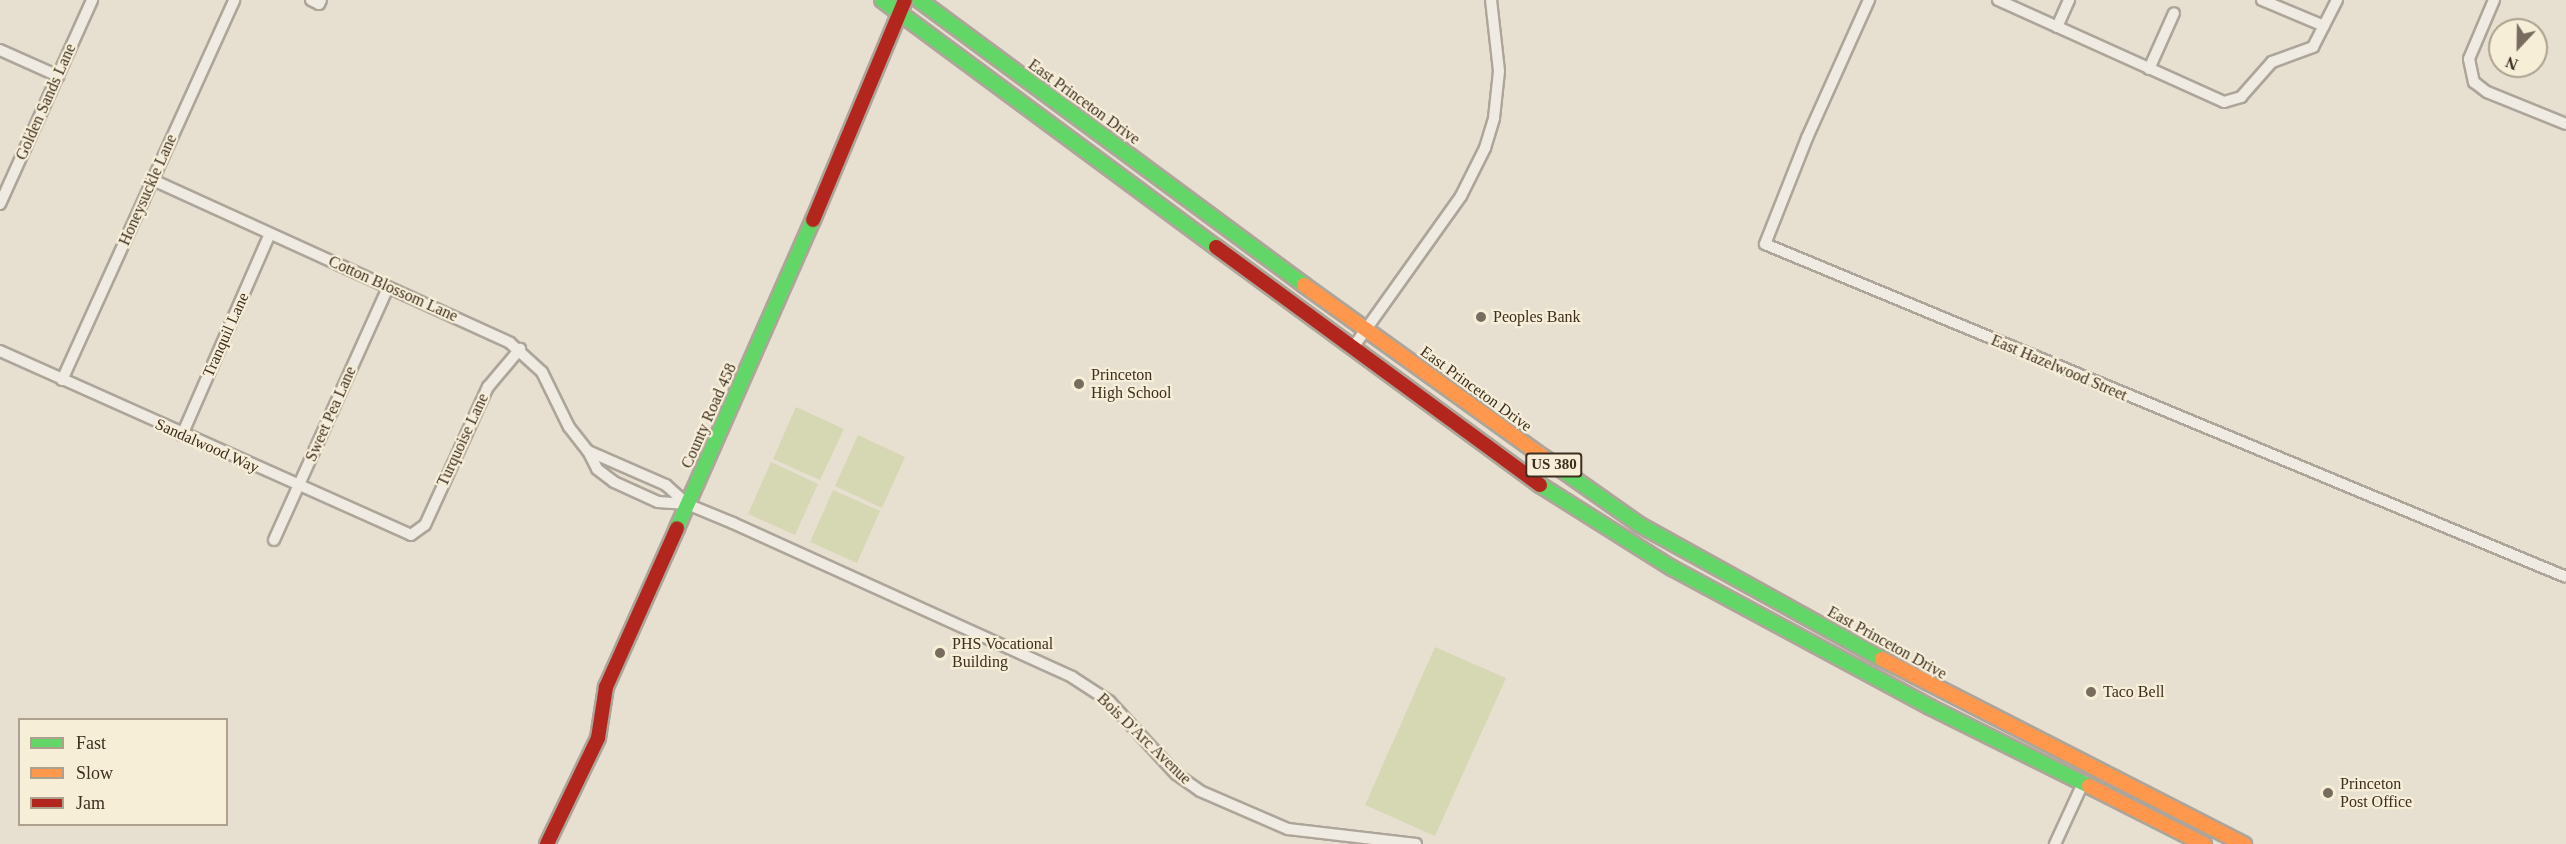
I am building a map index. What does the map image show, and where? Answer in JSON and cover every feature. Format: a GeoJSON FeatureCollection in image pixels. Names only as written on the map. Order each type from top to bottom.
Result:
{"type":"FeatureCollection","features":[{"type":"Feature","properties":{"kind":"main road","name":"US 380"},"geometry":{"type":"LineString","coordinates":[[882,0],[902,6],[1352,349],[1524,476],[1672,568],[1930,707],[2084,781],[2204,844]]}},
{"type":"Feature","properties":{"kind":"main road","name":"East Princeton Drive"},"geometry":{"type":"LineString","coordinates":[[919,0],[1365,330],[1538,454],[1674,546],[1937,690],[2244,844]]}},
{"type":"Feature","properties":{"kind":"main road","name":"County Road 458"},"geometry":{"type":"LineString","coordinates":[[547,844],[598,738],[606,687],[778,303],[902,6]]}},
{"type":"Feature","properties":{"kind":"main road"},"geometry":{"type":"LineString","coordinates":[[1524,476],[1538,454]]}},
{"type":"Feature","properties":{"kind":"main road"},"geometry":{"type":"LineString","coordinates":[[2058,769],[2066,753]]}},
{"type":"Feature","properties":{"kind":"street","name":"Golden Sands Lane"},"geometry":{"type":"LineString","coordinates":[[0,204],[92,0]]}},
{"type":"Feature","properties":{"kind":"street","name":"Honeysuckle Lane"},"geometry":{"type":"LineString","coordinates":[[62,380],[234,0]]}},
{"type":"Feature","properties":{"kind":"street"},"geometry":{"type":"LineString","coordinates":[[1352,349],[1461,196],[1485,148],[1494,118],[1498,71],[1491,0]]}},
{"type":"Feature","properties":{"kind":"street","name":"East Hazelwood Street"},"geometry":{"type":"LineString","coordinates":[[1869,0],[1807,138],[1765,244],[2566,577]]}},
{"type":"Feature","properties":{"kind":"street"},"geometry":{"type":"LineString","coordinates":[[1998,0],[2224,102],[2241,97],[2272,62],[2313,47],[2337,0]]}},
{"type":"Feature","properties":{"kind":"street"},"geometry":{"type":"LineString","coordinates":[[2057,27],[2069,0]]}},
{"type":"Feature","properties":{"kind":"street"},"geometry":{"type":"LineString","coordinates":[[2262,0],[2324,26]]}},
{"type":"Feature","properties":{"kind":"street"},"geometry":{"type":"LineString","coordinates":[[2494,0],[2469,59],[2474,82],[2487,92],[2566,124]]}},
{"type":"Feature","properties":{"kind":"street"},"geometry":{"type":"LineString","coordinates":[[2149,69],[2174,13]]}},
{"type":"Feature","properties":{"kind":"street"},"geometry":{"type":"LineString","coordinates":[[0,50],[58,76]]}},
{"type":"Feature","properties":{"kind":"street","name":"Cotton Blossom Lane"},"geometry":{"type":"LineString","coordinates":[[153,180],[520,349],[542,372],[569,427],[588,451],[597,469],[608,479],[658,502],[687,504]]}},
{"type":"Feature","properties":{"kind":"street","name":"Tranquil Lane"},"geometry":{"type":"LineString","coordinates":[[182,435],[270,234]]}},
{"type":"Feature","properties":{"kind":"street","name":"Sweet Pea Lane"},"geometry":{"type":"LineString","coordinates":[[274,540],[388,287]]}},
{"type":"Feature","properties":{"kind":"street","name":"Turquoise Lane"},"geometry":{"type":"LineString","coordinates":[[415,534],[425,525],[488,387],[520,349]]}},
{"type":"Feature","properties":{"kind":"street","name":"Sandalwood Way"},"geometry":{"type":"LineString","coordinates":[[0,351],[399,532],[415,534]]}},
{"type":"Feature","properties":{"kind":"street","name":"Cotton Blossom Lane"},"geometry":{"type":"LineString","coordinates":[[588,451],[666,484],[687,504]]}},
{"type":"Feature","properties":{"kind":"street","name":"Bois D'Arc Avenue"},"geometry":{"type":"LineString","coordinates":[[687,504],[1072,676],[1109,701],[1183,780],[1210,796],[1288,829],[1416,844]]}},
{"type":"Feature","properties":{"kind":"street"},"geometry":{"type":"LineString","coordinates":[[2055,844],[2084,781]]}},
{"type":"Feature","properties":{"kind":"green space"},"geometry":{"type":"Polygon","coordinates":[[[796,407],[844,429],[820,480],[773,459],[796,407]]]}},
{"type":"Feature","properties":{"kind":"green space"},"geometry":{"type":"Polygon","coordinates":[[[858,435],[905,457],[882,508],[835,486],[858,435]]]}},
{"type":"Feature","properties":{"kind":"green space"},"geometry":{"type":"Polygon","coordinates":[[[771,462],[818,484],[795,535],[748,514],[771,462]]]}},
{"type":"Feature","properties":{"kind":"green space"},"geometry":{"type":"Polygon","coordinates":[[[833,490],[880,511],[857,563],[810,542],[833,490]]]}},
{"type":"Feature","properties":{"kind":"green space"},"geometry":{"type":"Polygon","coordinates":[[[1435,647],[1506,678],[1435,836],[1365,805],[1435,647]]]}},
{"type":"Feature","properties":{"kind":"traffic: fast"},"geometry":{"type":"LineString","coordinates":[[882,0],[1216,247]]}},
{"type":"Feature","properties":{"kind":"traffic: fast"},"geometry":{"type":"LineString","coordinates":[[919,0],[1304,285]]}},
{"type":"Feature","properties":{"kind":"traffic: fast"},"geometry":{"type":"LineString","coordinates":[[677,528],[813,220]]}},
{"type":"Feature","properties":{"kind":"traffic: fast"},"geometry":{"type":"LineString","coordinates":[[1545,458],[1640,525],[1882,659]]}},
{"type":"Feature","properties":{"kind":"traffic: fast"},"geometry":{"type":"LineString","coordinates":[[1540,485],[1672,568],[1930,707],[2089,786]]}},
{"type":"Feature","properties":{"kind":"traffic: slow"},"geometry":{"type":"LineString","coordinates":[[1304,285],[1545,458]]}},
{"type":"Feature","properties":{"kind":"traffic: slow"},"geometry":{"type":"LineString","coordinates":[[1882,659],[2244,844]]}},
{"type":"Feature","properties":{"kind":"traffic: slow"},"geometry":{"type":"LineString","coordinates":[[2089,786],[2204,844]]}},
{"type":"Feature","properties":{"kind":"traffic: jam"},"geometry":{"type":"LineString","coordinates":[[813,220],[905,0]]}},
{"type":"Feature","properties":{"kind":"traffic: jam"},"geometry":{"type":"LineString","coordinates":[[1216,247],[1540,485]]}},
{"type":"Feature","properties":{"kind":"traffic: jam"},"geometry":{"type":"LineString","coordinates":[[547,844],[598,738],[606,687],[677,528]]}},
{"type":"Feature","properties":{"kind":"place","name":"Peoples Bank"},"geometry":{"type":"Point","coordinates":[1481,317]}},
{"type":"Feature","properties":{"kind":"place","name":"Princeton High School"},"geometry":{"type":"Point","coordinates":[1079,384]}},
{"type":"Feature","properties":{"kind":"place","name":"PHS Vocational Building"},"geometry":{"type":"Point","coordinates":[940,653]}},
{"type":"Feature","properties":{"kind":"place","name":"Taco Bell"},"geometry":{"type":"Point","coordinates":[2091,692]}},
{"type":"Feature","properties":{"kind":"place","name":"Princeton Post Office"},"geometry":{"type":"Point","coordinates":[2328,793]}}]}
